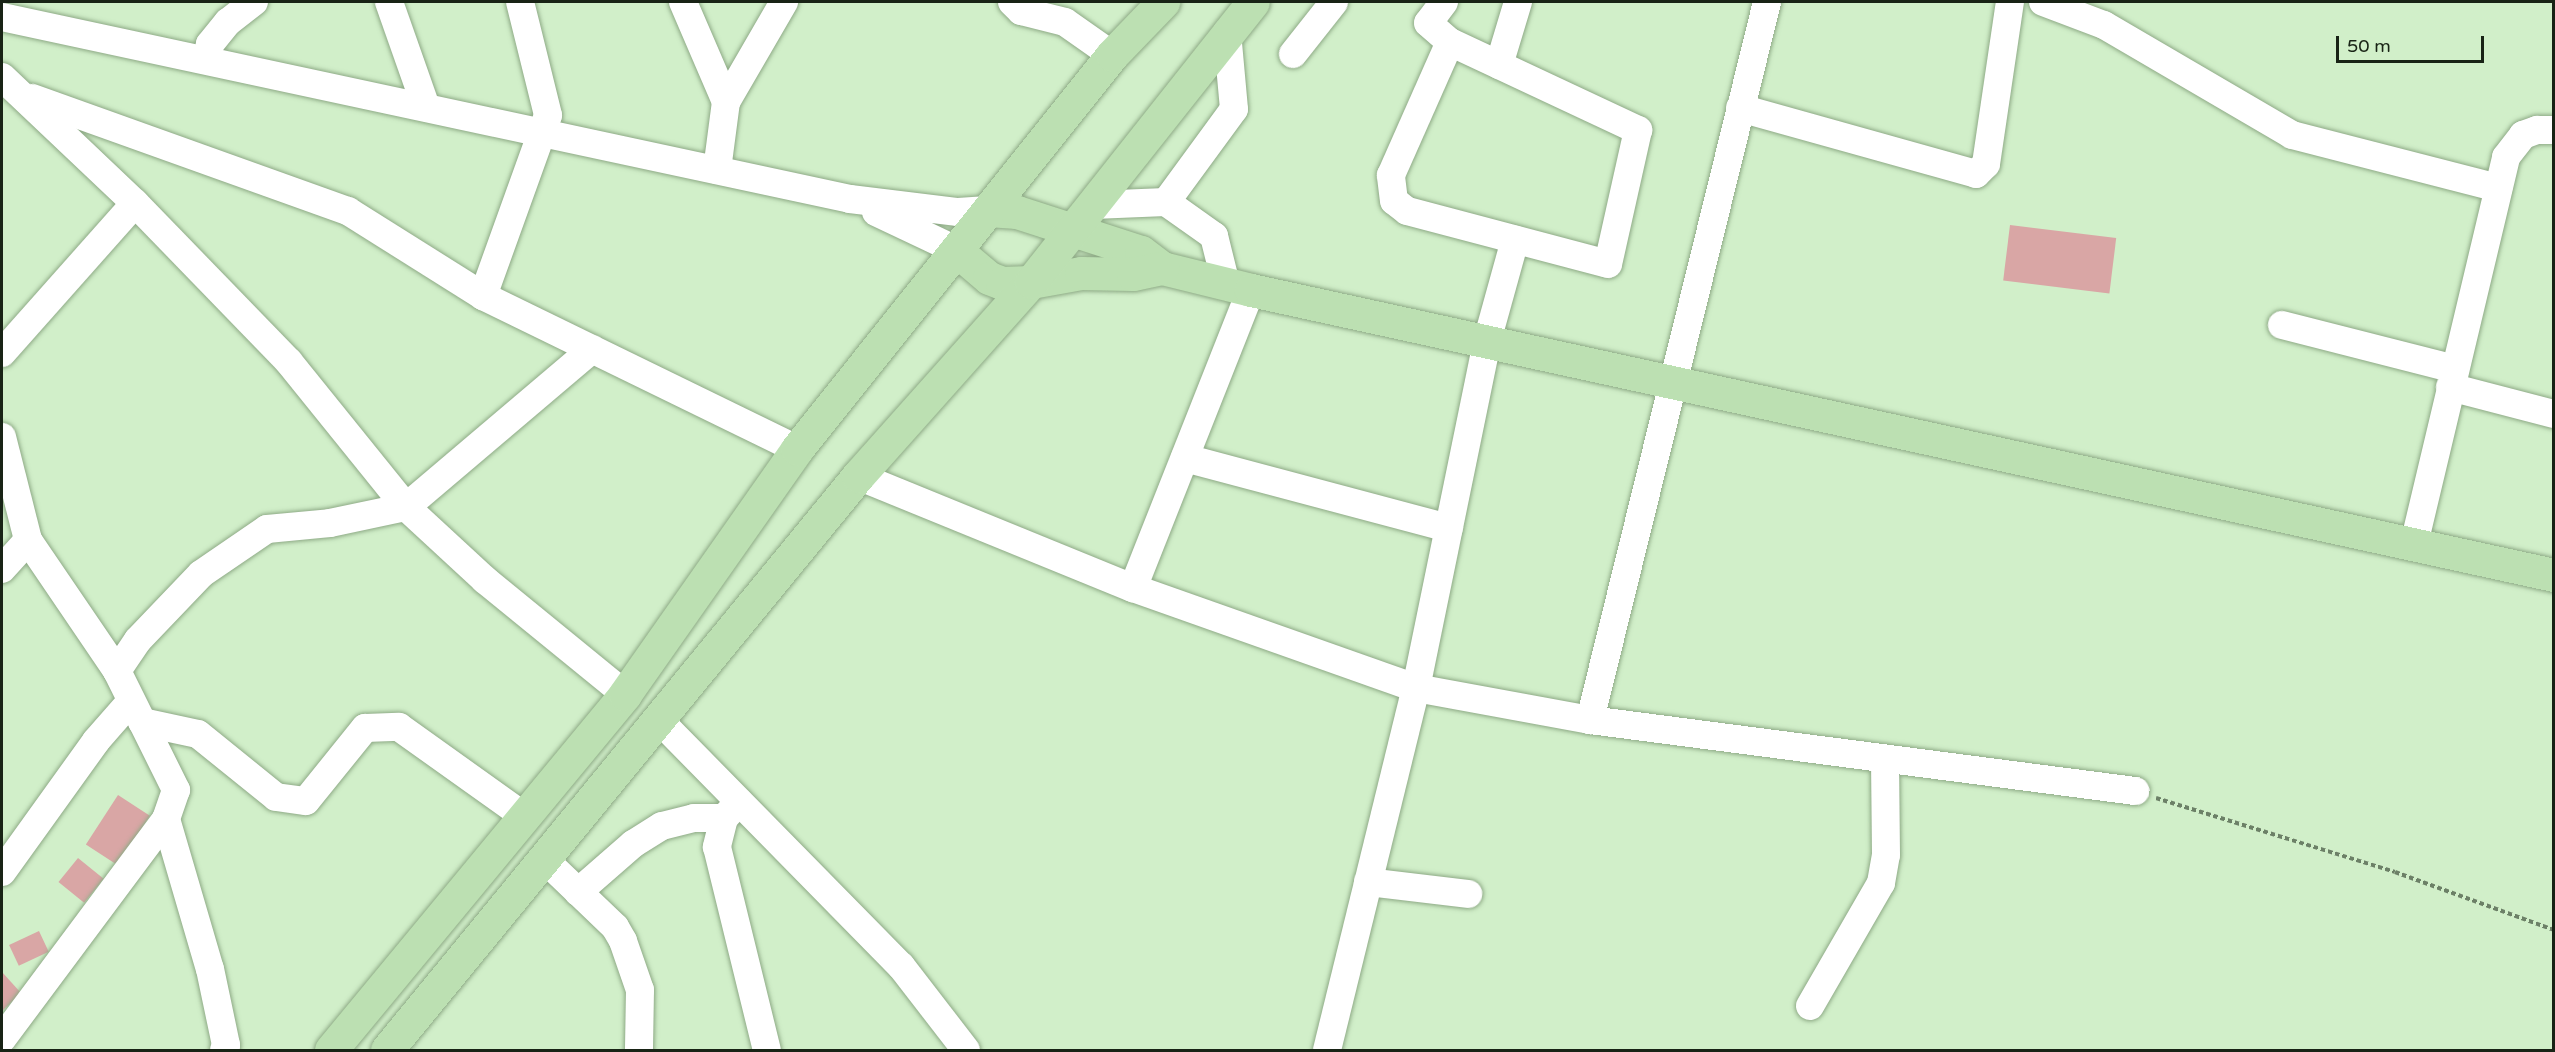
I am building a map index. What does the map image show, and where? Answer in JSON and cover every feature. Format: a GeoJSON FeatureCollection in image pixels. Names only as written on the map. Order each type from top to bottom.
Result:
{"type":"FeatureCollection","features":[{"type":"Feature","properties":{"kind":"main road"},"geometry":{"type":"LineString","coordinates":[[332,1050],[625,694],[797,449],[1112,55],[1163,2]]}},
{"type":"Feature","properties":{"kind":"main road"},"geometry":{"type":"LineString","coordinates":[[387,1050],[660,721],[858,476],[1031,282],[1253,2]]}},
{"type":"Feature","properties":{"kind":"main road"},"geometry":{"type":"LineString","coordinates":[[988,210],[1017,212],[1141,252],[1162,268],[1238,287],[1487,340],[1672,384],[2553,575]]}},
{"type":"Feature","properties":{"kind":"main road"},"geometry":{"type":"LineString","coordinates":[[956,250],[990,278],[1002,283],[1031,282],[1081,273],[1132,274],[1162,268]]}},
{"type":"Feature","properties":{"kind":"street"},"geometry":{"type":"LineString","coordinates":[[207,59],[210,44],[228,22],[256,2]]}},
{"type":"Feature","properties":{"kind":"street"},"geometry":{"type":"LineString","coordinates":[[389,2],[426,107]]}},
{"type":"Feature","properties":{"kind":"street"},"geometry":{"type":"LineString","coordinates":[[483,296],[544,133],[548,116],[520,2]]}},
{"type":"Feature","properties":{"kind":"street"},"geometry":{"type":"LineString","coordinates":[[683,2],[726,102]]}},
{"type":"Feature","properties":{"kind":"street"},"geometry":{"type":"LineString","coordinates":[[717,171],[726,102],[784,2]]}},
{"type":"Feature","properties":{"kind":"street"},"geometry":{"type":"LineString","coordinates":[[1012,2],[1021,11],[1065,22],[1112,55]]}},
{"type":"Feature","properties":{"kind":"street"},"geometry":{"type":"LineString","coordinates":[[1293,54],[1334,2]]}},
{"type":"Feature","properties":{"kind":"street"},"geometry":{"type":"LineString","coordinates":[[1444,2],[1428,23],[1450,42],[1638,130],[1608,264],[1407,212],[1390,192],[1390,175],[1450,42]]}},
{"type":"Feature","properties":{"kind":"street"},"geometry":{"type":"LineString","coordinates":[[1499,65],[1518,2]]}},
{"type":"Feature","properties":{"kind":"street"},"geometry":{"type":"LineString","coordinates":[[1590,720],[1767,2]]}},
{"type":"Feature","properties":{"kind":"street"},"geometry":{"type":"LineString","coordinates":[[1740,108],[1976,174],[1986,164],[2010,2]]}},
{"type":"Feature","properties":{"kind":"street"},"geometry":{"type":"LineString","coordinates":[[2043,2],[2104,25],[2292,135],[2498,188]]}},
{"type":"Feature","properties":{"kind":"street"},"geometry":{"type":"LineString","coordinates":[[2,17],[207,59],[850,199],[958,212],[988,210]]}},
{"type":"Feature","properties":{"kind":"street"},"geometry":{"type":"LineString","coordinates":[[1166,202],[1234,109],[1227,32]]}},
{"type":"Feature","properties":{"kind":"street"},"geometry":{"type":"LineString","coordinates":[[11,86],[135,203],[289,362],[406,507],[485,580],[625,694]]}},
{"type":"Feature","properties":{"kind":"street"},"geometry":{"type":"LineString","coordinates":[[11,86],[348,211],[483,296],[797,449]]}},
{"type":"Feature","properties":{"kind":"street"},"geometry":{"type":"LineString","coordinates":[[2414,544],[2506,157],[2515,141],[2529,131],[2553,130]]}},
{"type":"Feature","properties":{"kind":"street"},"geometry":{"type":"LineString","coordinates":[[850,199],[956,250]]}},
{"type":"Feature","properties":{"kind":"street"},"geometry":{"type":"LineString","coordinates":[[1093,205],[1166,202],[1214,236],[1238,287],[1185,458],[1133,588]]}},
{"type":"Feature","properties":{"kind":"street"},"geometry":{"type":"LineString","coordinates":[[2,353],[135,203]]}},
{"type":"Feature","properties":{"kind":"street"},"geometry":{"type":"LineString","coordinates":[[1327,1050],[1416,688],[1487,340],[1515,240]]}},
{"type":"Feature","properties":{"kind":"street"},"geometry":{"type":"LineString","coordinates":[[2282,325],[2452,378],[2553,414]]}},
{"type":"Feature","properties":{"kind":"street"},"geometry":{"type":"LineString","coordinates":[[117,671],[138,640],[201,574],[267,529],[330,523],[406,507],[592,349]]}},
{"type":"Feature","properties":{"kind":"street"},"geometry":{"type":"LineString","coordinates":[[2,437],[28,540],[117,671],[176,790],[166,819],[2,1039]]}},
{"type":"Feature","properties":{"kind":"street"},"geometry":{"type":"LineString","coordinates":[[1185,458],[1449,528]]}},
{"type":"Feature","properties":{"kind":"street"},"geometry":{"type":"LineString","coordinates":[[858,476],[1133,588],[1416,688],[1590,720],[2135,791]]}},
{"type":"Feature","properties":{"kind":"street"},"geometry":{"type":"LineString","coordinates":[[2,569],[28,540]]}},
{"type":"Feature","properties":{"kind":"street"},"geometry":{"type":"LineString","coordinates":[[136,711],[198,734],[276,797],[306,801],[365,728],[399,727],[524,816]]}},
{"type":"Feature","properties":{"kind":"street"},"geometry":{"type":"LineString","coordinates":[[2,872],[96,741],[136,711]]}},
{"type":"Feature","properties":{"kind":"street"},"geometry":{"type":"LineString","coordinates":[[660,721],[731,810],[901,966],[966,1050]]}},
{"type":"Feature","properties":{"kind":"street"},"geometry":{"type":"LineString","coordinates":[[1810,1006],[1881,883],[1886,855],[1885,759]]}},
{"type":"Feature","properties":{"kind":"street"},"geometry":{"type":"LineString","coordinates":[[578,892],[633,844],[655,830],[686,819],[731,810]]}},
{"type":"Feature","properties":{"kind":"street"},"geometry":{"type":"LineString","coordinates":[[731,810],[717,847],[767,1050]]}},
{"type":"Feature","properties":{"kind":"street"},"geometry":{"type":"LineString","coordinates":[[166,819],[210,969],[226,1045],[224,1050]]}},
{"type":"Feature","properties":{"kind":"street"},"geometry":{"type":"LineString","coordinates":[[544,860],[615,927],[630,955],[642,1010],[639,1050]]}},
{"type":"Feature","properties":{"kind":"street"},"geometry":{"type":"LineString","coordinates":[[1368,882],[1468,894]]}},
{"type":"Feature","properties":{"kind":"path"},"geometry":{"type":"LineString","coordinates":[[2135,791],[2395,872],[2553,930]]}},
{"type":"Feature","properties":{"kind":"building"},"geometry":{"type":"Polygon","coordinates":[[[2010,225],[2116,238],[2109,294],[2003,281],[2010,225]]]}},
{"type":"Feature","properties":{"kind":"building"},"geometry":{"type":"Polygon","coordinates":[[[118,795],[150,816],[118,865],[86,844],[118,795]]]}},
{"type":"Feature","properties":{"kind":"building"},"geometry":{"type":"Polygon","coordinates":[[[78,858],[104,879],[84,903],[58,882],[78,858]]]}},
{"type":"Feature","properties":{"kind":"building"},"geometry":{"type":"Polygon","coordinates":[[[39,931],[49,952],[19,966],[9,945],[39,931]]]}},
{"type":"Feature","properties":{"kind":"building"},"geometry":{"type":"Polygon","coordinates":[[[2,972],[21,993],[2,1011],[2,972]]]}}]}
